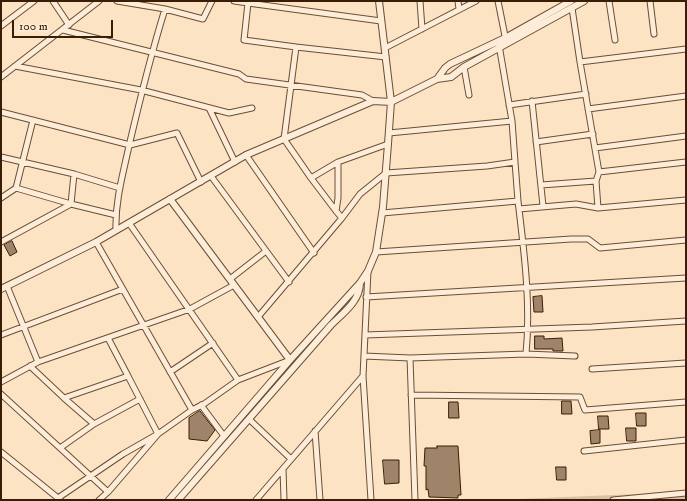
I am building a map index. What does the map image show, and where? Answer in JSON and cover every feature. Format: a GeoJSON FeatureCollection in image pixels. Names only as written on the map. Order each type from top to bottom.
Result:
{"type":"FeatureCollection","features":[{"type":"Feature","properties":{"kind":"street"},"geometry":{"type":"LineString","coordinates":[[1,26],[34,1]]}},
{"type":"Feature","properties":{"kind":"street"},"geometry":{"type":"LineString","coordinates":[[53,1],[69,25]]}},
{"type":"Feature","properties":{"kind":"street"},"geometry":{"type":"LineString","coordinates":[[1,77],[99,1]]}},
{"type":"Feature","properties":{"kind":"street"},"geometry":{"type":"LineString","coordinates":[[117,1],[165,9],[203,19],[212,1]]}},
{"type":"Feature","properties":{"kind":"street"},"geometry":{"type":"LineString","coordinates":[[234,1],[381,21]]}},
{"type":"Feature","properties":{"kind":"street"},"geometry":{"type":"LineString","coordinates":[[169,500],[290,360],[360,283],[368,271],[376,252],[386,173],[391,102],[379,1]]}},
{"type":"Feature","properties":{"kind":"street"},"geometry":{"type":"LineString","coordinates":[[420,1],[422,29]]}},
{"type":"Feature","properties":{"kind":"street"},"geometry":{"type":"LineString","coordinates":[[458,1],[459,9]]}},
{"type":"Feature","properties":{"kind":"street"},"geometry":{"type":"LineString","coordinates":[[385,48],[476,1]]}},
{"type":"Feature","properties":{"kind":"street"},"geometry":{"type":"LineString","coordinates":[[498,1],[506,41]]}},
{"type":"Feature","properties":{"kind":"street"},"geometry":{"type":"LineString","coordinates":[[437,79],[445,68],[461,59],[506,41],[572,4],[584,1]]}},
{"type":"Feature","properties":{"kind":"street"},"geometry":{"type":"LineString","coordinates":[[609,1],[615,40]]}},
{"type":"Feature","properties":{"kind":"street"},"geometry":{"type":"LineString","coordinates":[[650,1],[654,34]]}},
{"type":"Feature","properties":{"kind":"street"},"geometry":{"type":"LineString","coordinates":[[248,2],[244,40],[386,57]]}},
{"type":"Feature","properties":{"kind":"street"},"geometry":{"type":"LineString","coordinates":[[572,4],[580,62],[599,172],[596,181],[598,208]]}},
{"type":"Feature","properties":{"kind":"street"},"geometry":{"type":"LineString","coordinates":[[116,230],[116,215],[120,188],[141,90],[165,9]]}},
{"type":"Feature","properties":{"kind":"street"},"geometry":{"type":"LineString","coordinates":[[63,30],[152,51],[239,74],[246,79],[362,95],[373,101],[391,102],[437,79],[452,77],[464,67],[499,44]]}},
{"type":"Feature","properties":{"kind":"street"},"geometry":{"type":"LineString","coordinates":[[499,44],[512,122],[518,201],[523,242],[527,288],[528,330],[526,354]]}},
{"type":"Feature","properties":{"kind":"street"},"geometry":{"type":"LineString","coordinates":[[296,47],[284,139],[311,178],[342,218]]}},
{"type":"Feature","properties":{"kind":"street"},"geometry":{"type":"LineString","coordinates":[[580,62],[686,49]]}},
{"type":"Feature","properties":{"kind":"street"},"geometry":{"type":"LineString","coordinates":[[461,59],[469,95]]}},
{"type":"Feature","properties":{"kind":"street"},"geometry":{"type":"LineString","coordinates":[[15,66],[141,90],[229,113],[252,108]]}},
{"type":"Feature","properties":{"kind":"street"},"geometry":{"type":"LineString","coordinates":[[509,104],[586,94]]}},
{"type":"Feature","properties":{"kind":"street"},"geometry":{"type":"LineString","coordinates":[[588,109],[686,96]]}},
{"type":"Feature","properties":{"kind":"street"},"geometry":{"type":"LineString","coordinates":[[38,362],[24,327],[4,287],[96,242],[246,155],[373,101]]}},
{"type":"Feature","properties":{"kind":"street"},"geometry":{"type":"LineString","coordinates":[[532,101],[543,206]]}},
{"type":"Feature","properties":{"kind":"street"},"geometry":{"type":"LineString","coordinates":[[209,108],[235,162]]}},
{"type":"Feature","properties":{"kind":"street"},"geometry":{"type":"LineString","coordinates":[[1,112],[130,144],[177,133],[201,182]]}},
{"type":"Feature","properties":{"kind":"street"},"geometry":{"type":"LineString","coordinates":[[1,198],[16,188],[33,120]]}},
{"type":"Feature","properties":{"kind":"street"},"geometry":{"type":"LineString","coordinates":[[389,133],[512,122]]}},
{"type":"Feature","properties":{"kind":"street"},"geometry":{"type":"LineString","coordinates":[[536,142],[593,134]]}},
{"type":"Feature","properties":{"kind":"street"},"geometry":{"type":"LineString","coordinates":[[595,148],[686,136]]}},
{"type":"Feature","properties":{"kind":"street"},"geometry":{"type":"LineString","coordinates":[[311,178],[338,162],[388,144]]}},
{"type":"Feature","properties":{"kind":"street"},"geometry":{"type":"LineString","coordinates":[[246,155],[314,253]]}},
{"type":"Feature","properties":{"kind":"street"},"geometry":{"type":"LineString","coordinates":[[1,157],[74,174],[120,188]]}},
{"type":"Feature","properties":{"kind":"street"},"geometry":{"type":"LineString","coordinates":[[336,212],[338,198],[338,162]]}},
{"type":"Feature","properties":{"kind":"street"},"geometry":{"type":"LineString","coordinates":[[258,317],[314,253],[360,194],[386,173],[487,166],[515,162]]}},
{"type":"Feature","properties":{"kind":"street"},"geometry":{"type":"LineString","coordinates":[[599,172],[686,162]]}},
{"type":"Feature","properties":{"kind":"street"},"geometry":{"type":"LineString","coordinates":[[71,204],[74,174]]}},
{"type":"Feature","properties":{"kind":"street"},"geometry":{"type":"LineString","coordinates":[[211,176],[289,282]]}},
{"type":"Feature","properties":{"kind":"street"},"geometry":{"type":"LineString","coordinates":[[541,185],[596,181]]}},
{"type":"Feature","properties":{"kind":"street"},"geometry":{"type":"LineString","coordinates":[[16,188],[116,215]]}},
{"type":"Feature","properties":{"kind":"street"},"geometry":{"type":"LineString","coordinates":[[170,199],[290,360]]}},
{"type":"Feature","properties":{"kind":"street"},"geometry":{"type":"LineString","coordinates":[[519,209],[576,204],[598,208],[686,200]]}},
{"type":"Feature","properties":{"kind":"street"},"geometry":{"type":"LineString","coordinates":[[382,213],[518,201]]}},
{"type":"Feature","properties":{"kind":"street"},"geometry":{"type":"LineString","coordinates":[[1,242],[71,204]]}},
{"type":"Feature","properties":{"kind":"street"},"geometry":{"type":"LineString","coordinates":[[129,223],[238,380]]}},
{"type":"Feature","properties":{"kind":"street"},"geometry":{"type":"LineString","coordinates":[[376,252],[588,239],[600,248],[686,240]]}},
{"type":"Feature","properties":{"kind":"street"},"geometry":{"type":"LineString","coordinates":[[96,242],[192,410]]}},
{"type":"Feature","properties":{"kind":"street"},"geometry":{"type":"LineString","coordinates":[[230,279],[266,251]]}},
{"type":"Feature","properties":{"kind":"street"},"geometry":{"type":"LineString","coordinates":[[368,271],[363,376],[371,500]]}},
{"type":"Feature","properties":{"kind":"street"},"geometry":{"type":"LineString","coordinates":[[366,297],[686,278]]}},
{"type":"Feature","properties":{"kind":"street"},"geometry":{"type":"LineString","coordinates":[[178,500],[217,454],[250,420],[331,325],[354,302],[360,292],[360,283]]}},
{"type":"Feature","properties":{"kind":"street"},"geometry":{"type":"LineString","coordinates":[[1,382],[38,362],[190,309],[234,285]]}},
{"type":"Feature","properties":{"kind":"street"},"geometry":{"type":"LineString","coordinates":[[1,335],[123,289]]}},
{"type":"Feature","properties":{"kind":"street"},"geometry":{"type":"LineString","coordinates":[[365,335],[592,328],[686,321]]}},
{"type":"Feature","properties":{"kind":"street"},"geometry":{"type":"LineString","coordinates":[[108,338],[158,434]]}},
{"type":"Feature","properties":{"kind":"street"},"geometry":{"type":"LineString","coordinates":[[170,372],[213,343]]}},
{"type":"Feature","properties":{"kind":"street"},"geometry":{"type":"LineString","coordinates":[[364,356],[410,358],[526,354],[575,356]]}},
{"type":"Feature","properties":{"kind":"street"},"geometry":{"type":"LineString","coordinates":[[410,358],[415,500]]}},
{"type":"Feature","properties":{"kind":"street"},"geometry":{"type":"LineString","coordinates":[[1,452],[59,499],[92,475],[158,434],[238,380],[290,360]]}},
{"type":"Feature","properties":{"kind":"street"},"geometry":{"type":"LineString","coordinates":[[592,369],[686,363]]}},
{"type":"Feature","properties":{"kind":"street"},"geometry":{"type":"LineString","coordinates":[[30,366],[94,424]]}},
{"type":"Feature","properties":{"kind":"street"},"geometry":{"type":"LineString","coordinates":[[64,398],[128,376]]}},
{"type":"Feature","properties":{"kind":"street"},"geometry":{"type":"LineString","coordinates":[[256,500],[363,376]]}},
{"type":"Feature","properties":{"kind":"street"},"geometry":{"type":"LineString","coordinates":[[1,394],[92,475],[108,492]]}},
{"type":"Feature","properties":{"kind":"street"},"geometry":{"type":"LineString","coordinates":[[411,395],[580,397],[585,410],[686,402]]}},
{"type":"Feature","properties":{"kind":"street"},"geometry":{"type":"LineString","coordinates":[[60,448],[94,424],[140,399]]}},
{"type":"Feature","properties":{"kind":"street"},"geometry":{"type":"LineString","coordinates":[[201,406],[224,436]]}},
{"type":"Feature","properties":{"kind":"street"},"geometry":{"type":"LineString","coordinates":[[250,420],[291,459]]}},
{"type":"Feature","properties":{"kind":"street"},"geometry":{"type":"LineString","coordinates":[[315,431],[320,500]]}},
{"type":"Feature","properties":{"kind":"street"},"geometry":{"type":"LineString","coordinates":[[99,500],[108,492],[158,434]]}},
{"type":"Feature","properties":{"kind":"street"},"geometry":{"type":"LineString","coordinates":[[584,451],[686,440]]}},
{"type":"Feature","properties":{"kind":"street"},"geometry":{"type":"LineString","coordinates":[[283,469],[284,500]]}},
{"type":"Feature","properties":{"kind":"street"},"geometry":{"type":"LineString","coordinates":[[613,500],[686,493]]}},
{"type":"Feature","properties":{"kind":"shaded area"},"geometry":{"type":"Polygon","coordinates":[[[686,492],[686,500],[494,500],[686,492]]]}},
{"type":"Feature","properties":{"kind":"building"},"geometry":{"type":"Polygon","coordinates":[[[12,241],[17,252],[10,256],[4,245],[12,241]]]}},
{"type":"Feature","properties":{"kind":"building"},"geometry":{"type":"Polygon","coordinates":[[[542,296],[543,312],[534,312],[533,297],[542,296]]]}},
{"type":"Feature","properties":{"kind":"building"},"geometry":{"type":"Polygon","coordinates":[[[535,336],[544,336],[544,339],[562,338],[563,351],[553,351],[553,349],[535,349],[535,336]]]}},
{"type":"Feature","properties":{"kind":"building"},"geometry":{"type":"Polygon","coordinates":[[[562,401],[571,401],[572,414],[562,414],[562,401]]]}},
{"type":"Feature","properties":{"kind":"building"},"geometry":{"type":"Polygon","coordinates":[[[449,402],[458,402],[459,418],[449,418],[449,402]]]}},
{"type":"Feature","properties":{"kind":"building"},"geometry":{"type":"Polygon","coordinates":[[[200,411],[215,430],[207,441],[189,439],[189,418],[200,411]]]}},
{"type":"Feature","properties":{"kind":"building"},"geometry":{"type":"Polygon","coordinates":[[[636,413],[646,413],[646,426],[637,426],[636,413]]]}},
{"type":"Feature","properties":{"kind":"building"},"geometry":{"type":"Polygon","coordinates":[[[598,416],[608,416],[609,429],[599,429],[598,416]]]}},
{"type":"Feature","properties":{"kind":"building"},"geometry":{"type":"Polygon","coordinates":[[[626,428],[636,428],[636,441],[627,441],[626,428]]]}},
{"type":"Feature","properties":{"kind":"building"},"geometry":{"type":"Polygon","coordinates":[[[600,430],[600,443],[591,444],[590,431],[600,430]]]}},
{"type":"Feature","properties":{"kind":"building"},"geometry":{"type":"Polygon","coordinates":[[[437,446],[458,446],[461,495],[458,495],[458,498],[429,497],[428,489],[426,490],[426,466],[424,466],[425,448],[437,448],[437,446]]]}},
{"type":"Feature","properties":{"kind":"building"},"geometry":{"type":"Polygon","coordinates":[[[383,460],[399,460],[399,483],[385,484],[383,460]]]}},
{"type":"Feature","properties":{"kind":"building"},"geometry":{"type":"Polygon","coordinates":[[[556,467],[566,467],[566,480],[557,480],[556,467]]]}}]}
